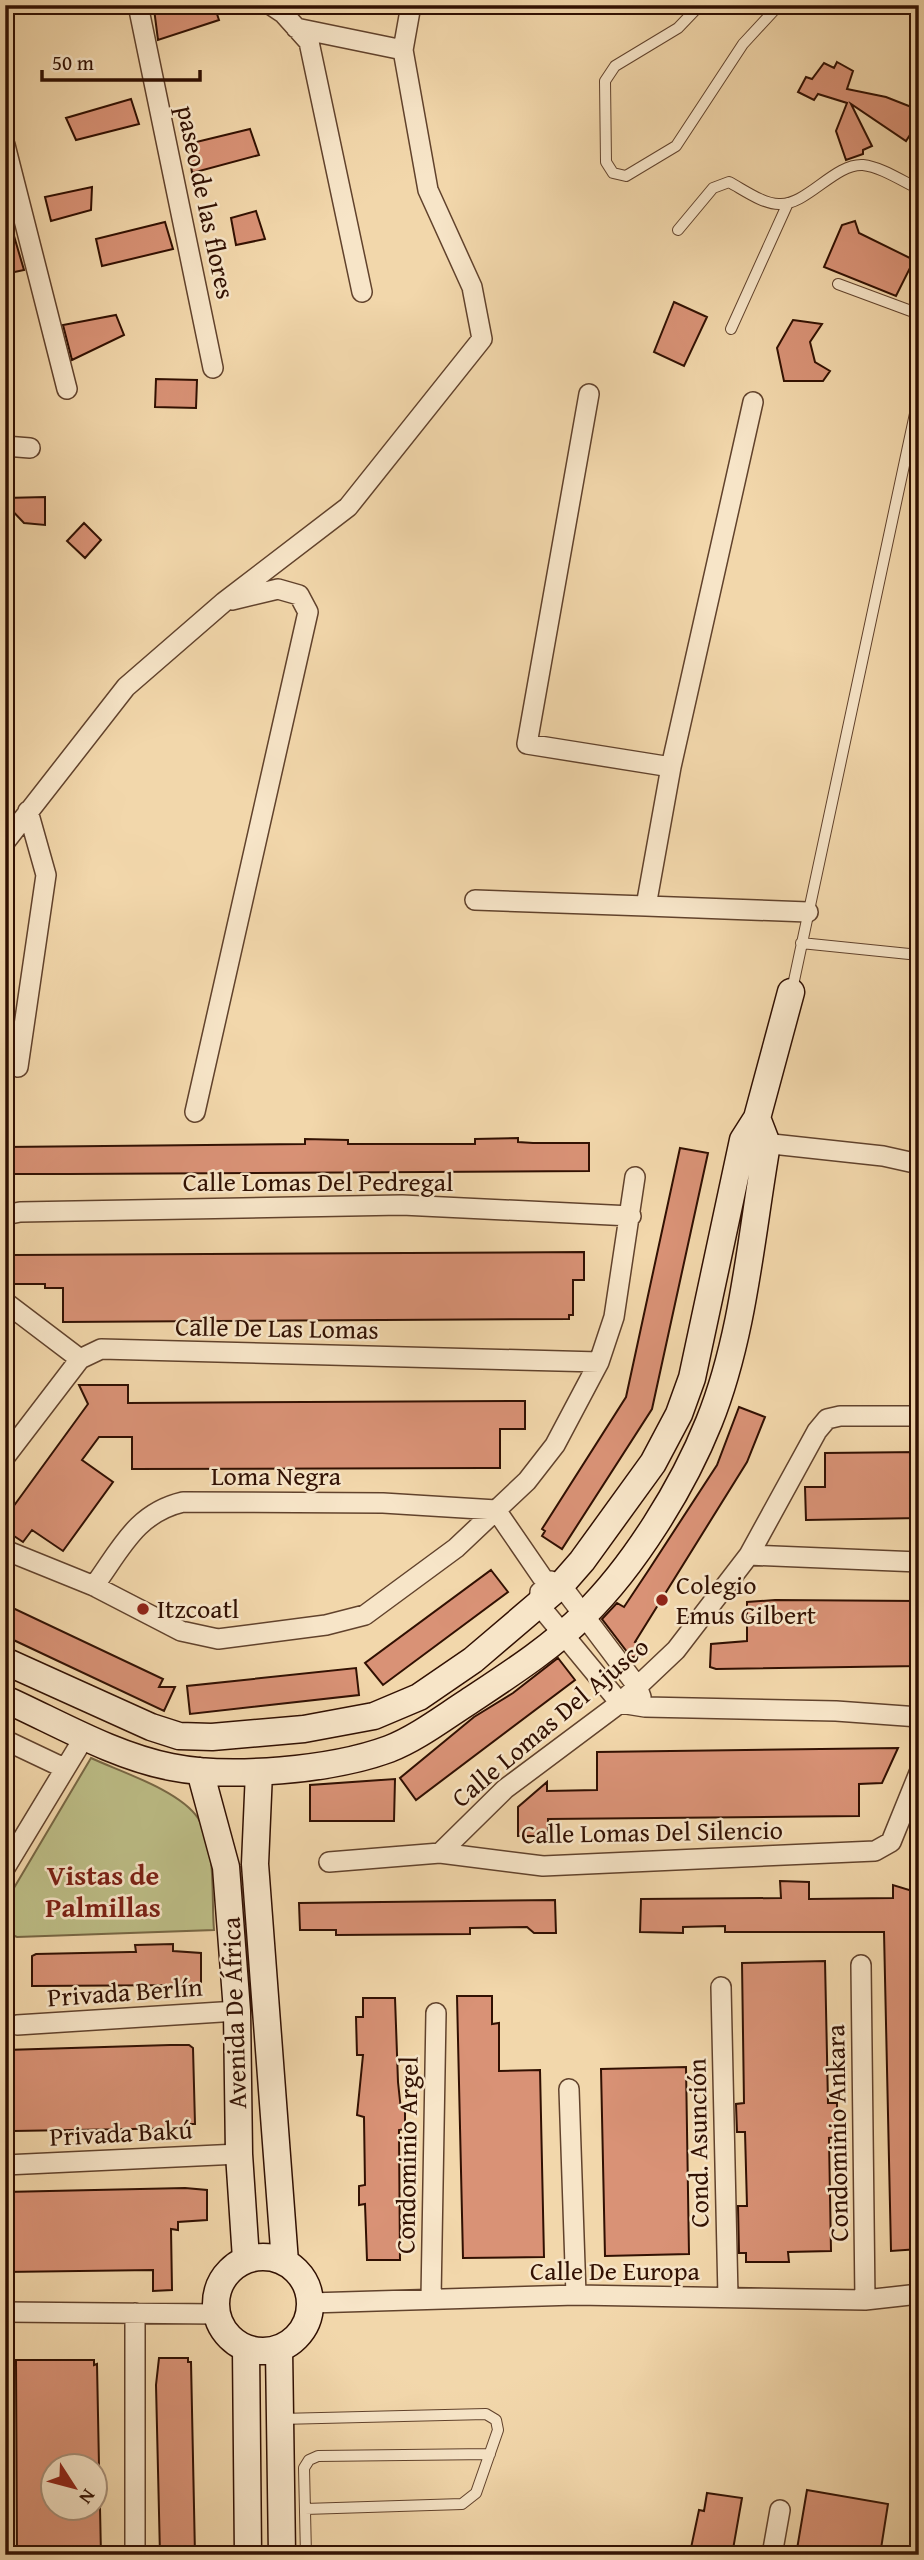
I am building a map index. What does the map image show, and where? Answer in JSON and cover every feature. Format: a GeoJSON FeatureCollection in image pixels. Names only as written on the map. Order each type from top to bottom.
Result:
{"type":"FeatureCollection","features":[{"type":"Feature","properties":{"kind":"street","name":"paseo de las flores"},"geometry":{"type":"LineString","coordinates":[[138,5],[213,368]]}},
{"type":"Feature","properties":{"kind":"street"},"geometry":{"type":"LineString","coordinates":[[271,5],[309,42],[362,292]]}},
{"type":"Feature","properties":{"kind":"street"},"geometry":{"type":"LineString","coordinates":[[5,842],[126,687],[224,602],[348,508],[482,339],[472,286],[428,190],[403,50],[411,5]]}},
{"type":"Feature","properties":{"kind":"street"},"geometry":{"type":"LineString","coordinates":[[296,27],[403,50]]}},
{"type":"Feature","properties":{"kind":"street"},"geometry":{"type":"LineString","coordinates":[[5,145],[66,389]]}},
{"type":"Feature","properties":{"kind":"street"},"geometry":{"type":"LineString","coordinates":[[589,394],[527,744],[671,767]]}},
{"type":"Feature","properties":{"kind":"street"},"geometry":{"type":"LineString","coordinates":[[646,906],[671,767],[754,402]]}},
{"type":"Feature","properties":{"kind":"street"},"geometry":{"type":"LineString","coordinates":[[5,446],[30,448]]}},
{"type":"Feature","properties":{"kind":"street"},"geometry":{"type":"LineString","coordinates":[[195,1112],[308,612],[299,595],[278,589],[224,602]]}},
{"type":"Feature","properties":{"kind":"street"},"geometry":{"type":"LineString","coordinates":[[18,1067],[46,875],[28,811]]}},
{"type":"Feature","properties":{"kind":"street"},"geometry":{"type":"LineString","coordinates":[[475,900],[808,912]]}},
{"type":"Feature","properties":{"kind":"street"},"geometry":{"type":"LineString","coordinates":[[5,1699],[85,1735],[169,1767],[200,1771],[258,1772],[332,1762],[388,1749],[431,1726],[476,1697],[584,1616],[615,1580],[654,1525],[692,1460],[709,1421],[734,1335],[757,1118],[791,992]]}},
{"type":"Feature","properties":{"kind":"street"},"geometry":{"type":"LineString","coordinates":[[755,1142],[883,1156],[919,1164]]}},
{"type":"Feature","properties":{"kind":"street"},"geometry":{"type":"LineString","coordinates":[[5,1661],[151,1727],[180,1736],[212,1737],[304,1729],[374,1716],[419,1697],[472,1660],[539,1605],[551,1581],[646,1473],[679,1414],[692,1378],[755,1142]]}},
{"type":"Feature","properties":{"kind":"street"},"geometry":{"type":"LineString","coordinates":[[5,1550],[94,1586],[181,1631],[218,1639],[346,1621],[365,1615],[456,1548],[527,1481],[555,1445],[599,1362],[614,1317],[635,1177]]}},
{"type":"Feature","properties":{"kind":"street","name":"Calle Lomas Del Pedregal"},"geometry":{"type":"LineString","coordinates":[[5,1215],[20,1212],[402,1205],[631,1216]]}},
{"type":"Feature","properties":{"kind":"street"},"geometry":{"type":"LineString","coordinates":[[5,1302],[80,1359],[5,1457]]}},
{"type":"Feature","properties":{"kind":"street","name":"Calle De Las Lomas"},"geometry":{"type":"LineString","coordinates":[[80,1359],[101,1349],[599,1362]]}},
{"type":"Feature","properties":{"kind":"street","name":"Calle Lomas Del Ajusco"},"geometry":{"type":"LineString","coordinates":[[440,1853],[505,1789],[620,1703],[676,1650],[749,1555],[817,1431],[827,1419],[840,1416],[919,1416]]}},
{"type":"Feature","properties":{"kind":"street","name":"Loma Negra"},"geometry":{"type":"LineString","coordinates":[[94,1586],[134,1530],[159,1508],[183,1502],[383,1503],[496,1510]]}},
{"type":"Feature","properties":{"kind":"street"},"geometry":{"type":"LineString","coordinates":[[496,1510],[551,1581],[584,1616],[637,1686],[645,1707]]}},
{"type":"Feature","properties":{"kind":"street"},"geometry":{"type":"LineString","coordinates":[[749,1555],[919,1562]]}},
{"type":"Feature","properties":{"kind":"street"},"geometry":{"type":"LineString","coordinates":[[539,1605],[561,1635],[620,1703],[645,1707],[836,1711],[919,1717]]}},
{"type":"Feature","properties":{"kind":"street"},"geometry":{"type":"LineString","coordinates":[[5,1868],[85,1735]]}},
{"type":"Feature","properties":{"kind":"street"},"geometry":{"type":"LineString","coordinates":[[5,1740],[64,1768]]}},
{"type":"Feature","properties":{"kind":"street","name":"Avenida De África"},"geometry":{"type":"LineString","coordinates":[[200,1771],[226,1867],[237,2011],[239,2154],[246,2259]]}},
{"type":"Feature","properties":{"kind":"street"},"geometry":{"type":"LineString","coordinates":[[258,1772],[254,1864],[285,2262]]}},
{"type":"Feature","properties":{"kind":"street","name":"Calle Lomas Del Silencio"},"geometry":{"type":"LineString","coordinates":[[329,1863],[440,1853],[543,1866],[876,1851],[891,1842],[919,1773]]}},
{"type":"Feature","properties":{"kind":"street","name":"Condominio Ankara"},"geometry":{"type":"LineString","coordinates":[[861,1965],[865,2300]]}},
{"type":"Feature","properties":{"kind":"street","name":"Cond. Asunción"},"geometry":{"type":"LineString","coordinates":[[721,1987],[728,2297]]}},
{"type":"Feature","properties":{"kind":"street","name":"Privada Berlín"},"geometry":{"type":"LineString","coordinates":[[18,2025],[237,2011]]}},
{"type":"Feature","properties":{"kind":"street","name":"Condominio Argel"},"geometry":{"type":"LineString","coordinates":[[431,2299],[436,2013]]}},
{"type":"Feature","properties":{"kind":"street"},"geometry":{"type":"LineString","coordinates":[[569,2089],[576,2295]]}},
{"type":"Feature","properties":{"kind":"street","name":"Privada Bakú"},"geometry":{"type":"LineString","coordinates":[[5,2165],[239,2154]]}},
{"type":"Feature","properties":{"kind":"street"},"geometry":{"type":"LineString","coordinates":[[266,2257],[285,2262],[298,2272],[307,2286],[309,2318],[302,2331],[279,2349],[262,2352],[246,2349],[232,2341],[222,2329],[216,2314],[217,2291],[228,2272],[246,2259],[266,2257]]}},
{"type":"Feature","properties":{"kind":"street","name":"Calle De Europa"},"geometry":{"type":"LineString","coordinates":[[310,2303],[576,2295],[865,2300],[919,2294]]}},
{"type":"Feature","properties":{"kind":"street"},"geometry":{"type":"LineString","coordinates":[[5,2312],[216,2314]]}},
{"type":"Feature","properties":{"kind":"street"},"geometry":{"type":"LineString","coordinates":[[135,2313],[135,2555]]}},
{"type":"Feature","properties":{"kind":"street"},"geometry":{"type":"LineString","coordinates":[[246,2349],[248,2555]]}},
{"type":"Feature","properties":{"kind":"street"},"geometry":{"type":"LineString","coordinates":[[279,2349],[282,2555]]}},
{"type":"Feature","properties":{"kind":"street"},"geometry":{"type":"LineString","coordinates":[[772,2555],[780,2510]]}},
{"type":"Feature","properties":{"kind":"lane"},"geometry":{"type":"LineString","coordinates":[[700,5],[678,28],[615,66],[605,81],[606,162],[613,173],[626,176],[676,146],[743,44],[779,5]]}},
{"type":"Feature","properties":{"kind":"lane"},"geometry":{"type":"LineString","coordinates":[[678,230],[713,188],[729,182],[778,205],[788,203],[854,166],[865,165],[919,189]]}},
{"type":"Feature","properties":{"kind":"lane"},"geometry":{"type":"LineString","coordinates":[[730,329],[788,203]]}},
{"type":"Feature","properties":{"kind":"lane"},"geometry":{"type":"LineString","coordinates":[[838,284],[919,314]]}},
{"type":"Feature","properties":{"kind":"lane"},"geometry":{"type":"LineString","coordinates":[[791,992],[919,395]]}},
{"type":"Feature","properties":{"kind":"lane"},"geometry":{"type":"LineString","coordinates":[[801,943],[919,955]]}},
{"type":"Feature","properties":{"kind":"lane"},"geometry":{"type":"LineString","coordinates":[[279,2419],[486,2414],[496,2420],[498,2430],[476,2493],[462,2504],[305,2509]]}},
{"type":"Feature","properties":{"kind":"lane"},"geometry":{"type":"LineString","coordinates":[[306,2555],[304,2468],[309,2460],[318,2456],[490,2454]]}},
{"type":"Feature","properties":{"kind":"green space"},"geometry":{"type":"Polygon","coordinates":[[[91,1758],[164,1790],[198,1818],[211,1858],[214,1930],[17,1937],[5,1932],[5,1903],[91,1758]]]}},
{"type":"Feature","properties":{"kind":"building"},"geometry":{"type":"Polygon","coordinates":[[[165,5],[214,5],[219,20],[158,40],[154,9],[165,5]]]}},
{"type":"Feature","properties":{"kind":"building"},"geometry":{"type":"Polygon","coordinates":[[[837,62],[853,71],[847,89],[886,97],[919,110],[919,121],[906,141],[851,104],[872,146],[863,150],[863,154],[846,160],[836,131],[847,103],[818,94],[814,100],[798,92],[806,77],[812,79],[824,63],[834,68],[837,62]]]}},
{"type":"Feature","properties":{"kind":"building"},"geometry":{"type":"Polygon","coordinates":[[[131,99],[139,124],[76,140],[66,118],[131,99]]]}},
{"type":"Feature","properties":{"kind":"building"},"geometry":{"type":"Polygon","coordinates":[[[250,129],[259,155],[192,173],[188,144],[250,129]]]}},
{"type":"Feature","properties":{"kind":"building"},"geometry":{"type":"Polygon","coordinates":[[[92,187],[91,210],[51,221],[45,197],[92,187]]]}},
{"type":"Feature","properties":{"kind":"building"},"geometry":{"type":"Polygon","coordinates":[[[256,211],[265,239],[236,245],[231,218],[256,211]]]}},
{"type":"Feature","properties":{"kind":"building"},"geometry":{"type":"Polygon","coordinates":[[[9,219],[24,270],[5,274],[5,220],[9,219]]]}},
{"type":"Feature","properties":{"kind":"building"},"geometry":{"type":"Polygon","coordinates":[[[855,221],[859,233],[914,260],[896,296],[824,267],[842,225],[855,221]]]}},
{"type":"Feature","properties":{"kind":"building"},"geometry":{"type":"Polygon","coordinates":[[[165,222],[173,249],[102,266],[96,239],[165,222]]]}},
{"type":"Feature","properties":{"kind":"building"},"geometry":{"type":"Polygon","coordinates":[[[674,302],[707,317],[684,366],[654,352],[674,302]]]}},
{"type":"Feature","properties":{"kind":"building"},"geometry":{"type":"Polygon","coordinates":[[[116,315],[124,335],[72,360],[63,325],[116,315]]]}},
{"type":"Feature","properties":{"kind":"building"},"geometry":{"type":"Polygon","coordinates":[[[793,320],[822,324],[810,342],[815,362],[830,371],[823,381],[784,381],[777,348],[793,320]]]}},
{"type":"Feature","properties":{"kind":"building"},"geometry":{"type":"Polygon","coordinates":[[[156,379],[197,380],[196,408],[155,407],[156,379]]]}},
{"type":"Feature","properties":{"kind":"building"},"geometry":{"type":"Polygon","coordinates":[[[45,497],[45,525],[24,523],[5,503],[5,498],[45,497]]]}},
{"type":"Feature","properties":{"kind":"building"},"geometry":{"type":"Polygon","coordinates":[[[84,523],[101,540],[85,558],[67,541],[84,523]]]}},
{"type":"Feature","properties":{"kind":"building"},"geometry":{"type":"Polygon","coordinates":[[[518,1138],[518,1142],[589,1143],[589,1171],[12,1174],[12,1170],[5,1170],[5,1147],[305,1144],[305,1139],[348,1140],[348,1144],[475,1144],[475,1139],[518,1138]]]}},
{"type":"Feature","properties":{"kind":"building"},"geometry":{"type":"Polygon","coordinates":[[[680,1148],[708,1153],[652,1409],[562,1549],[542,1536],[545,1531],[542,1529],[626,1397],[680,1148]]]}},
{"type":"Feature","properties":{"kind":"building"},"geometry":{"type":"Polygon","coordinates":[[[584,1252],[584,1280],[573,1280],[573,1315],[569,1315],[569,1319],[63,1322],[63,1288],[45,1288],[45,1284],[5,1284],[5,1256],[13,1255],[584,1252]]]}},
{"type":"Feature","properties":{"kind":"building"},"geometry":{"type":"Polygon","coordinates":[[[79,1385],[128,1385],[128,1403],[525,1401],[525,1429],[500,1429],[500,1468],[132,1469],[132,1437],[99,1437],[82,1460],[113,1482],[63,1551],[32,1530],[23,1542],[5,1530],[5,1518],[88,1404],[79,1385]]]}},
{"type":"Feature","properties":{"kind":"building"},"geometry":{"type":"Polygon","coordinates":[[[739,1407],[765,1417],[747,1462],[635,1642],[643,1645],[635,1657],[631,1657],[602,1619],[617,1603],[624,1607],[717,1465],[739,1407]]]}},
{"type":"Feature","properties":{"kind":"building"},"geometry":{"type":"Polygon","coordinates":[[[919,1452],[919,1518],[806,1520],[805,1487],[825,1487],[825,1453],[919,1452]]]}},
{"type":"Feature","properties":{"kind":"building"},"geometry":{"type":"Polygon","coordinates":[[[491,1570],[508,1592],[383,1685],[365,1663],[491,1570]]]}},
{"type":"Feature","properties":{"kind":"building"},"geometry":{"type":"Polygon","coordinates":[[[919,1601],[919,1666],[710,1667],[711,1644],[747,1641],[747,1602],[919,1601]]]}},
{"type":"Feature","properties":{"kind":"building"},"geometry":{"type":"Polygon","coordinates":[[[5,1609],[15,1609],[163,1679],[159,1687],[175,1687],[164,1711],[5,1636],[5,1609]]]}},
{"type":"Feature","properties":{"kind":"building"},"geometry":{"type":"Polygon","coordinates":[[[558,1658],[575,1680],[416,1800],[400,1778],[474,1717],[513,1693],[558,1658]]]}},
{"type":"Feature","properties":{"kind":"building"},"geometry":{"type":"Polygon","coordinates":[[[356,1668],[359,1695],[190,1714],[187,1686],[356,1668]]]}},
{"type":"Feature","properties":{"kind":"building"},"geometry":{"type":"Polygon","coordinates":[[[898,1748],[882,1783],[859,1784],[859,1816],[548,1819],[548,1836],[518,1836],[518,1807],[547,1782],[547,1791],[597,1790],[597,1752],[898,1748]]]}},
{"type":"Feature","properties":{"kind":"building"},"geometry":{"type":"Polygon","coordinates":[[[395,1779],[394,1821],[310,1821],[310,1785],[395,1779]]]}},
{"type":"Feature","properties":{"kind":"building"},"geometry":{"type":"Polygon","coordinates":[[[780,1881],[809,1882],[809,1899],[893,1898],[893,1885],[919,1893],[919,2249],[891,2251],[884,1932],[725,1932],[725,1926],[683,1927],[683,1933],[640,1932],[641,1899],[781,1898],[780,1881]]]}},
{"type":"Feature","properties":{"kind":"building"},"geometry":{"type":"Polygon","coordinates":[[[555,1900],[556,1933],[534,1933],[527,1927],[470,1928],[470,1934],[336,1935],[336,1930],[300,1930],[299,1903],[555,1900]]]}},
{"type":"Feature","properties":{"kind":"building"},"geometry":{"type":"Polygon","coordinates":[[[173,1944],[173,1951],[201,1953],[201,1982],[198,1985],[32,1986],[32,1956],[36,1954],[136,1952],[135,1945],[173,1944]]]}},
{"type":"Feature","properties":{"kind":"building"},"geometry":{"type":"Polygon","coordinates":[[[825,1961],[828,2103],[837,2103],[837,2137],[829,2138],[831,2251],[788,2252],[789,2262],[746,2262],[746,2253],[739,2253],[738,2206],[747,2206],[745,2132],[737,2132],[736,2104],[744,2103],[742,1963],[825,1961]]]}},
{"type":"Feature","properties":{"kind":"building"},"geometry":{"type":"Polygon","coordinates":[[[457,1996],[492,1996],[492,2024],[499,2023],[499,2071],[540,2070],[544,2257],[463,2258],[457,1996]]]}},
{"type":"Feature","properties":{"kind":"building"},"geometry":{"type":"Polygon","coordinates":[[[363,1998],[395,1998],[398,2082],[401,2110],[405,2110],[405,2129],[399,2130],[400,2260],[367,2260],[365,2204],[359,2205],[359,2186],[365,2185],[364,2117],[357,2115],[363,2055],[357,2055],[356,2017],[363,2017],[363,1998]]]}},
{"type":"Feature","properties":{"kind":"building"},"geometry":{"type":"Polygon","coordinates":[[[189,2045],[193,2048],[195,2124],[191,2124],[191,2128],[13,2131],[12,2128],[5,2128],[6,2050],[189,2045]]]}},
{"type":"Feature","properties":{"kind":"building"},"geometry":{"type":"Polygon","coordinates":[[[686,2067],[689,2254],[605,2256],[601,2069],[686,2067]]]}},
{"type":"Feature","properties":{"kind":"building"},"geometry":{"type":"Polygon","coordinates":[[[185,2188],[207,2190],[207,2220],[178,2222],[178,2230],[171,2229],[172,2290],[153,2291],[153,2270],[5,2272],[5,2192],[185,2188]]]}},
{"type":"Feature","properties":{"kind":"building"},"geometry":{"type":"Polygon","coordinates":[[[159,2358],[188,2358],[188,2362],[191,2362],[195,2555],[160,2555],[156,2385],[159,2358]]]}},
{"type":"Feature","properties":{"kind":"building"},"geometry":{"type":"Polygon","coordinates":[[[16,2360],[94,2360],[94,2365],[97,2364],[99,2452],[38,2452],[38,2522],[100,2522],[101,2555],[17,2555],[16,2360]]]}},
{"type":"Feature","properties":{"kind":"building"},"geometry":{"type":"Polygon","coordinates":[[[807,2490],[888,2504],[880,2555],[796,2555],[807,2490]]]}},
{"type":"Feature","properties":{"kind":"building"},"geometry":{"type":"Polygon","coordinates":[[[707,2493],[742,2498],[732,2555],[697,2555],[698,2549],[691,2548],[699,2510],[704,2511],[707,2493]]]}},
{"type":"Feature","properties":{"kind":"place","name":"Colegio Emus Gilbert"},"geometry":{"type":"Point","coordinates":[662,1600]}},
{"type":"Feature","properties":{"kind":"place","name":"Itzcoatl"},"geometry":{"type":"Point","coordinates":[143,1609]}},
{"type":"Feature","properties":{"kind":"district","name":"Vistas de Palmillas"},"geometry":{"type":"Point","coordinates":[103,1891]}}]}
